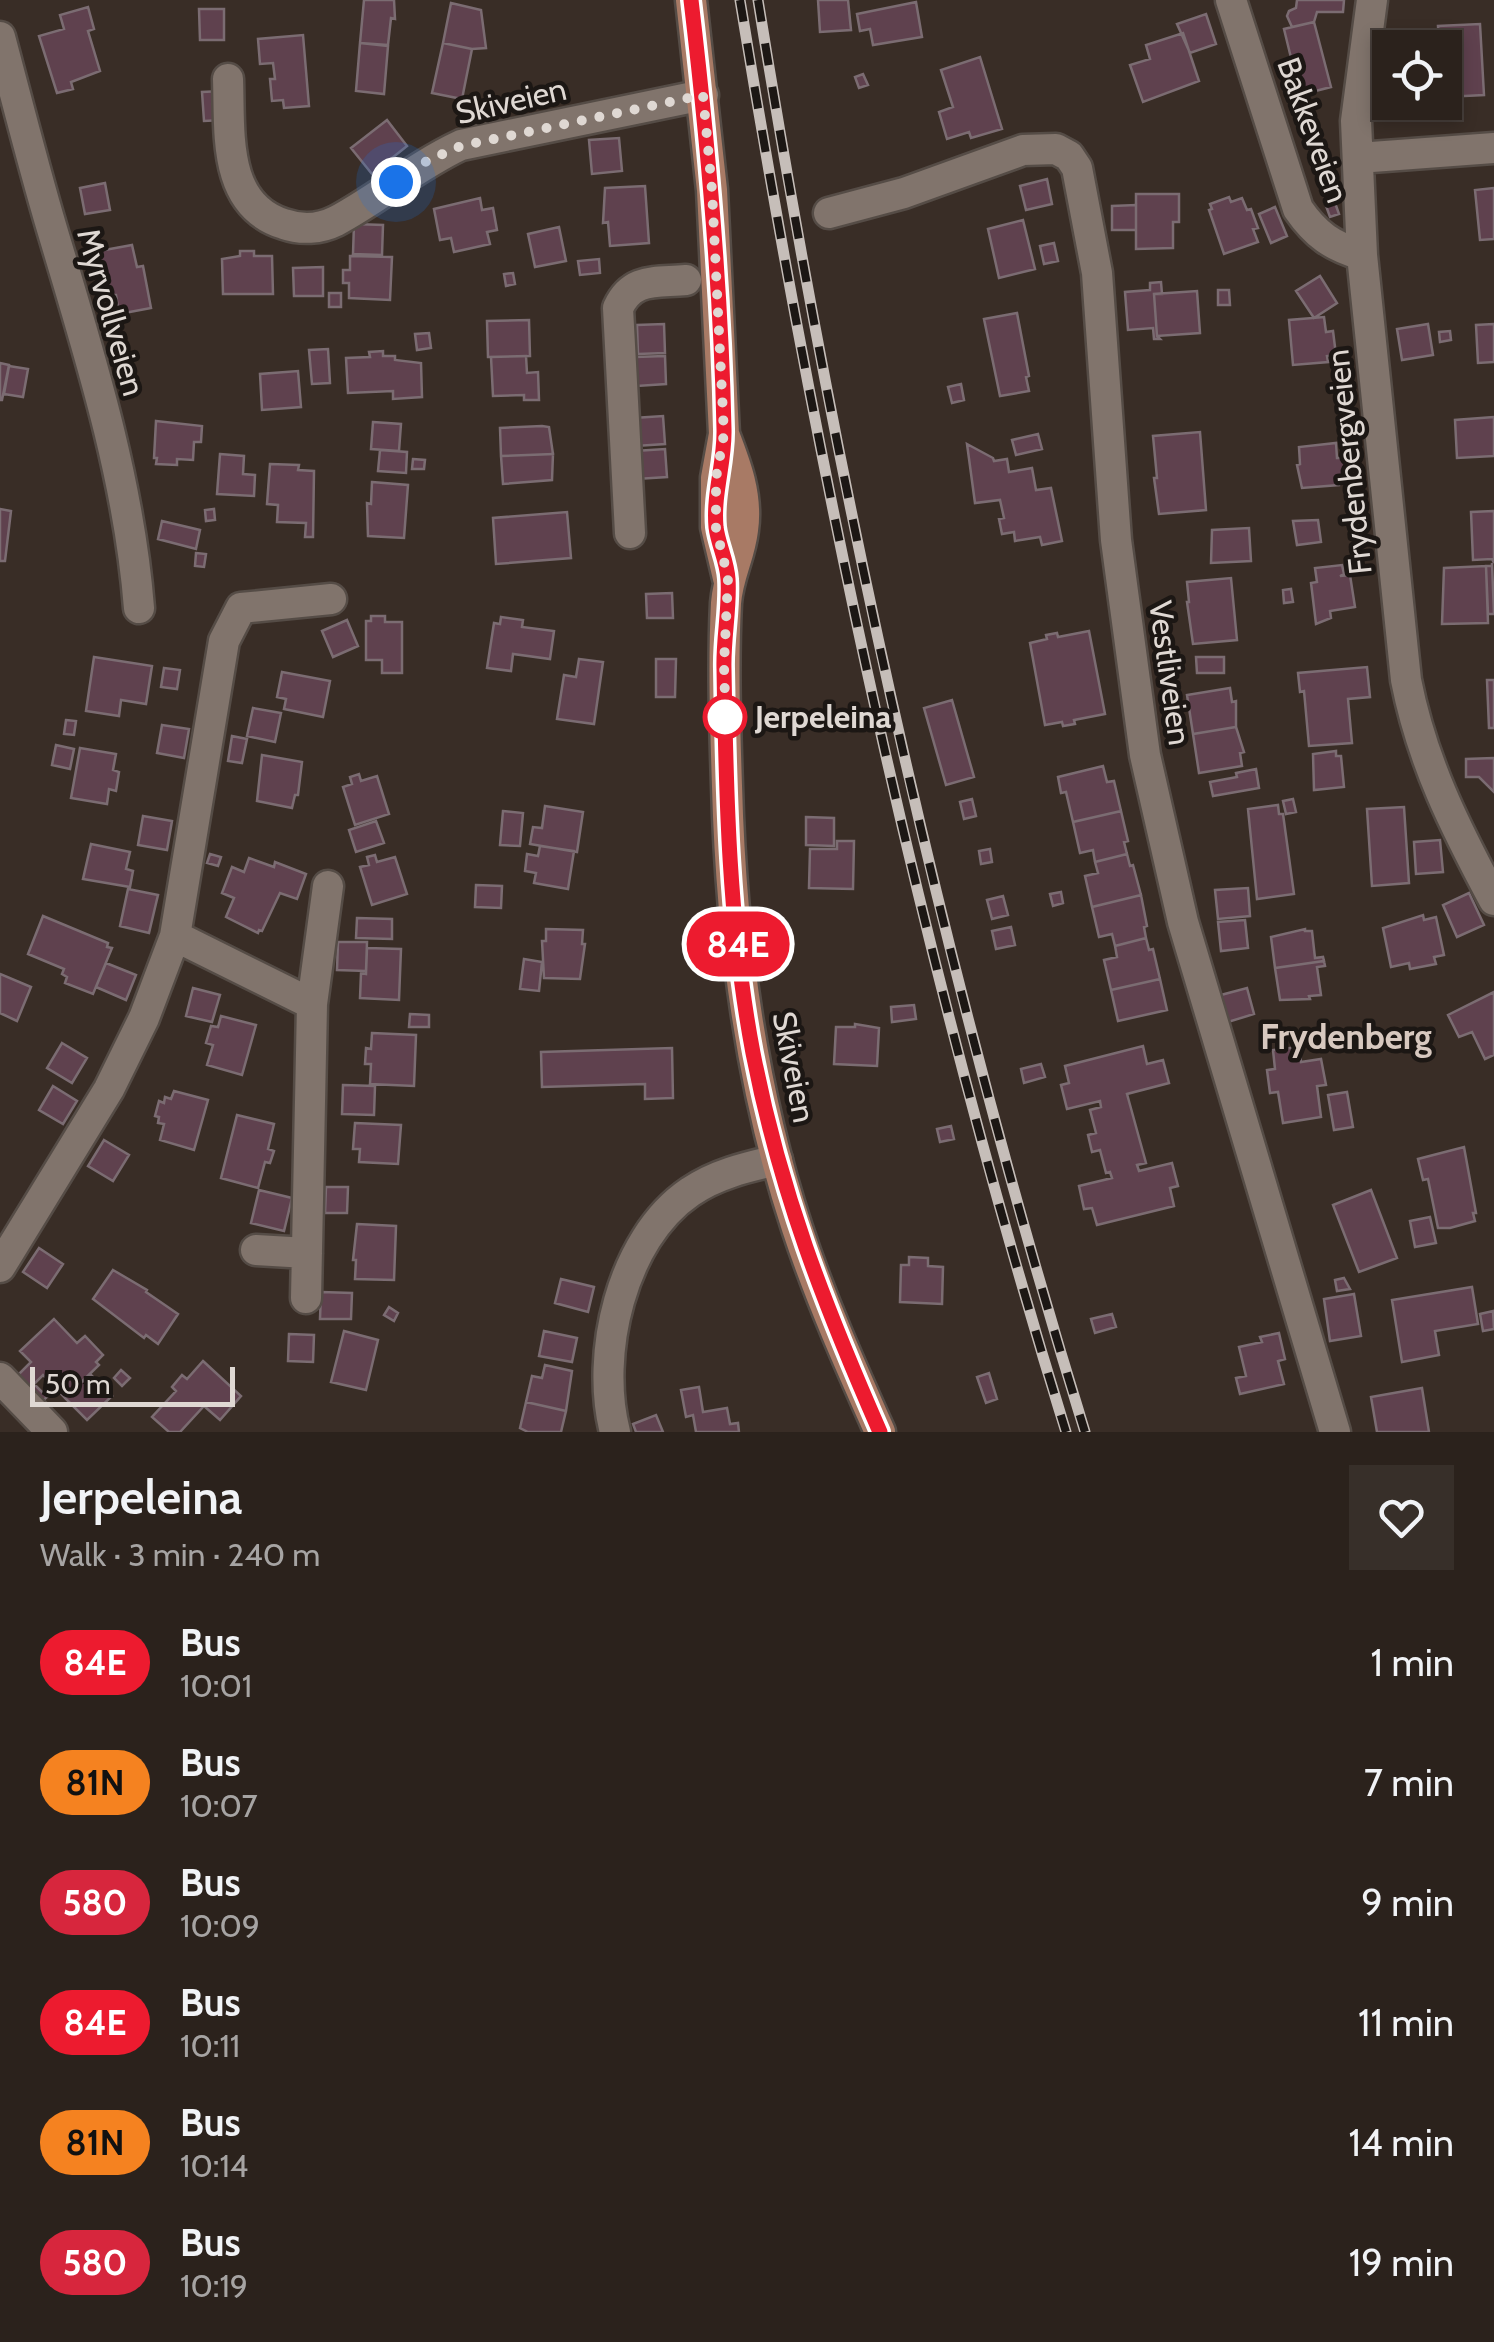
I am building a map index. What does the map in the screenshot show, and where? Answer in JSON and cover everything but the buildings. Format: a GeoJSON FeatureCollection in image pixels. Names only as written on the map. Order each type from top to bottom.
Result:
{"type":"FeatureCollection","features":[{"type":"Feature","properties":{"kind":"main road","name":"Skiveien"},"geometry":{"type":"LineString","coordinates":[[691,0],[712,190],[724,434],[742,479],[743,530],[728,578],[724,665],[729,844],[752,1050],[777,1160],[805,1252],[880,1432]]}},
{"type":"Feature","properties":{"kind":"street","name":"Bakkeveien"},"geometry":{"type":"LineString","coordinates":[[1231,0],[1298,208],[1314,231],[1329,243],[1362,255]]}},
{"type":"Feature","properties":{"kind":"street","name":"Frydenbergveien"},"geometry":{"type":"LineString","coordinates":[[1372,0],[1356,121],[1362,255],[1406,680],[1415,728],[1433,779],[1480,846],[1494,900]]}},
{"type":"Feature","properties":{"kind":"street","name":"Myrvollveien"},"geometry":{"type":"LineString","coordinates":[[0,36],[78,312],[124,496],[139,608]]}},
{"type":"Feature","properties":{"kind":"street","name":"Skiveien"},"geometry":{"type":"LineString","coordinates":[[228,79],[231,150],[240,191],[258,211],[281,224],[305,229],[334,222],[427,161],[461,146],[703,95]]}},
{"type":"Feature","properties":{"kind":"street"},"geometry":{"type":"LineString","coordinates":[[1358,158],[1494,148]]}},
{"type":"Feature","properties":{"kind":"street","name":"Vestliveien"},"geometry":{"type":"LineString","coordinates":[[828,212],[904,194],[1023,150],[1056,149],[1069,156],[1078,168],[1097,273],[1116,540],[1145,755],[1183,922],[1335,1432]]}},
{"type":"Feature","properties":{"kind":"street"},"geometry":{"type":"LineString","coordinates":[[630,533],[618,308],[625,292],[636,286],[686,280]]}},
{"type":"Feature","properties":{"kind":"street"},"geometry":{"type":"LineString","coordinates":[[0,1267],[109,1089],[144,1018],[175,936],[224,641],[241,608],[331,599]]}},
{"type":"Feature","properties":{"kind":"street"},"geometry":{"type":"LineString","coordinates":[[306,1298],[312,1004],[328,886]]}},
{"type":"Feature","properties":{"kind":"street"},"geometry":{"type":"LineString","coordinates":[[175,936],[312,1004]]}},
{"type":"Feature","properties":{"kind":"street"},"geometry":{"type":"LineString","coordinates":[[615,1432],[607,1378],[609,1343],[636,1259],[657,1225],[686,1194],[722,1174],[777,1160]]}},
{"type":"Feature","properties":{"kind":"street"},"geometry":{"type":"LineString","coordinates":[[256,1250],[307,1253]]}},
{"type":"Feature","properties":{"kind":"street"},"geometry":{"type":"LineString","coordinates":[[0,1378],[52,1432]]}},
{"type":"Feature","properties":{"kind":"railway"},"geometry":{"type":"LineString","coordinates":[[740,0],[804,362],[878,722],[965,1079],[1066,1432]]}},
{"type":"Feature","properties":{"kind":"railway"},"geometry":{"type":"LineString","coordinates":[[758,0],[822,362],[896,722],[984,1079],[1085,1432]]}},
{"type":"Feature","properties":{"kind":"bus line","name":"84E"},"geometry":{"type":"LineString","coordinates":[[691,0],[712,190],[724,434],[716,478],[716,528],[728,578],[724,665],[729,844],[746,1010],[769,1127],[796,1224],[833,1324],[880,1432]]}},
{"type":"Feature","properties":{"kind":"place","name":"Jerpeleina"},"geometry":{"type":"Point","coordinates":[725,717]}},
{"type":"Feature","properties":{"kind":"district","name":"Frydenberg"},"geometry":{"type":"Point","coordinates":[1346,1037]}},
{"type":"Feature","properties":{"kind":"route"},"geometry":{"type":"LineString","coordinates":[[396,182],[427,161],[461,146],[703,95],[712,190],[724,434],[716,478],[716,528],[728,578],[726,731],[725,717]]}}]}
